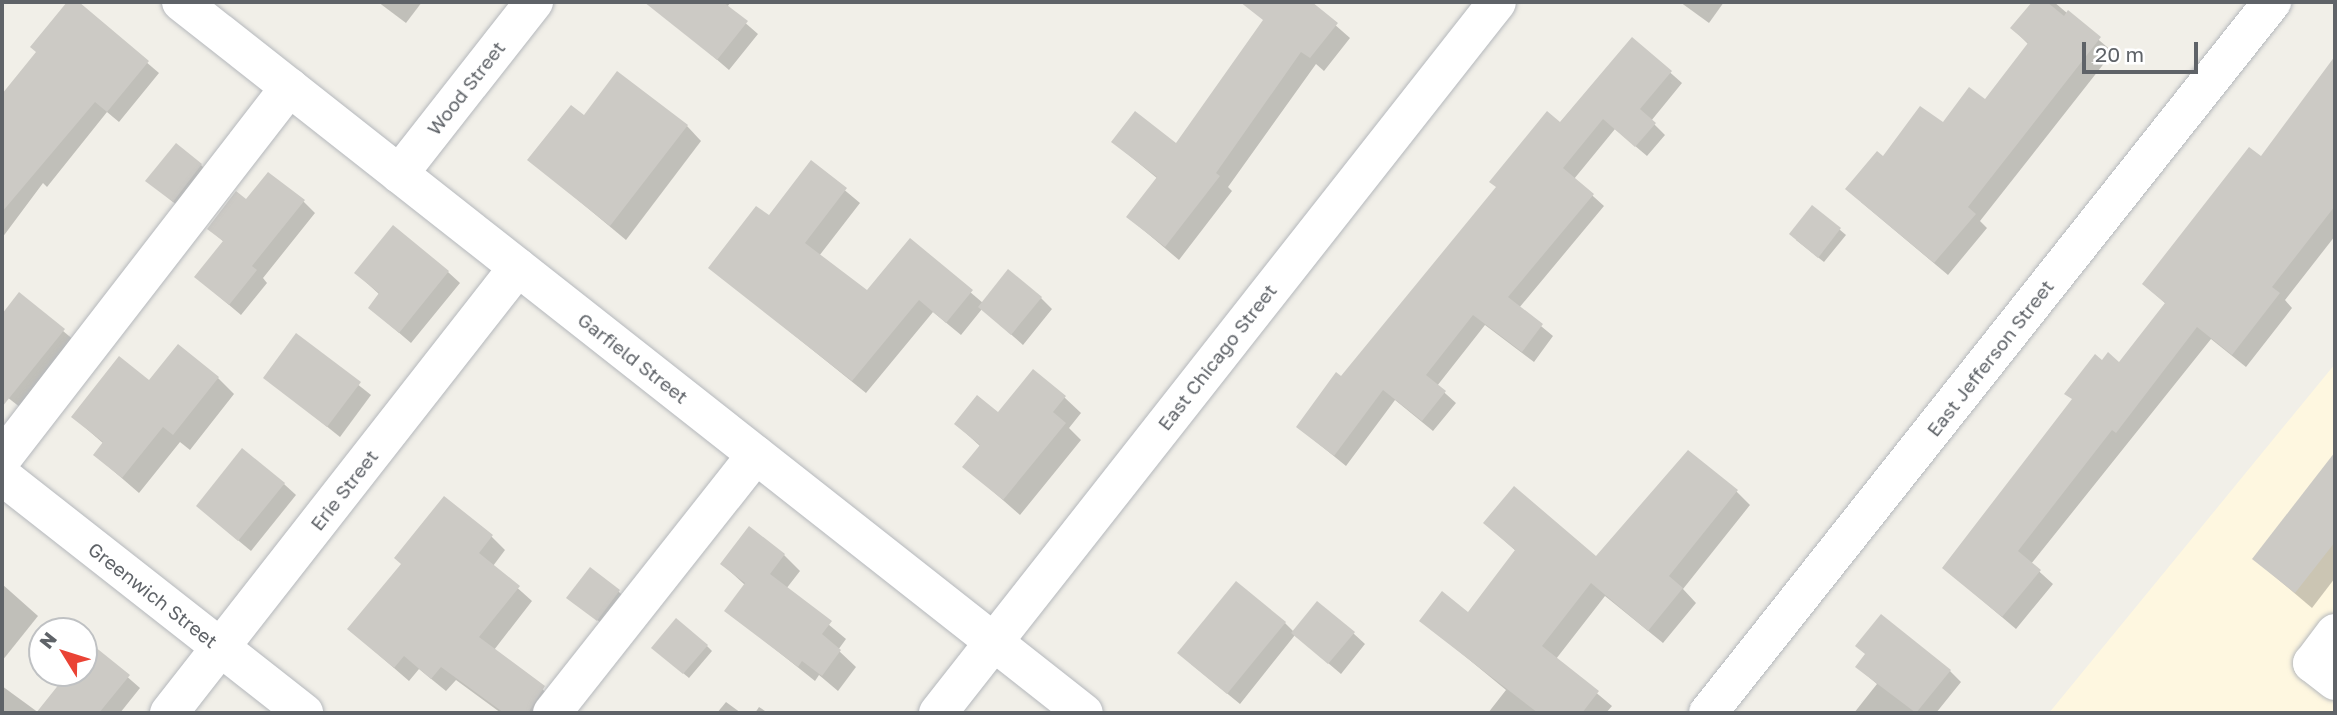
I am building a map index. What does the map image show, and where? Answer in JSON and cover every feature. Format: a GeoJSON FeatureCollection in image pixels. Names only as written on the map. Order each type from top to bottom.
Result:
{"type":"FeatureCollection","features":[{"type":"Feature","properties":{"kind":"street","name":"Garfield Street"},"geometry":{"type":"LineString","coordinates":[[181,2],[1084,713]]}},
{"type":"Feature","properties":{"kind":"street","name":"Wood Street"},"geometry":{"type":"LineString","coordinates":[[399,174],[534,2]]}},
{"type":"Feature","properties":{"kind":"street","name":"East Chicago Street"},"geometry":{"type":"LineString","coordinates":[[938,713],[1497,2]]}},
{"type":"Feature","properties":{"kind":"street","name":"East Jefferson Street"},"geometry":{"type":"LineString","coordinates":[[1708,713],[2273,2]]}},
{"type":"Feature","properties":{"kind":"street"},"geometry":{"type":"LineString","coordinates":[[2,459],[289,87]]}},
{"type":"Feature","properties":{"kind":"street","name":"Erie Street"},"geometry":{"type":"LineString","coordinates":[[169,713],[518,267]]}},
{"type":"Feature","properties":{"kind":"street"},"geometry":{"type":"LineString","coordinates":[[552,713],[756,455]]}},
{"type":"Feature","properties":{"kind":"street","name":"Greenwich Street"},"geometry":{"type":"LineString","coordinates":[[2,477],[304,713]]}},
{"type":"Feature","properties":{"kind":"street"},"geometry":{"type":"LineString","coordinates":[[2335,633],[2312,663],[2335,681]]}},
{"type":"Feature","properties":{"kind":"shaded area"},"geometry":{"type":"Polygon","coordinates":[[[2335,364],[2335,713],[2049,713],[2335,364]]]}},
{"type":"Feature","properties":{"kind":"building"},"geometry":{"type":"Polygon","coordinates":[[[67,2],[79,2],[149,61],[107,112],[95,102],[2,212],[2,94],[36,52],[30,47],[67,2]]]}},
{"type":"Feature","properties":{"kind":"building"},"geometry":{"type":"Polygon","coordinates":[[[644,2],[723,2],[748,21],[717,60],[644,2]]]}},
{"type":"Feature","properties":{"kind":"building"},"geometry":{"type":"Polygon","coordinates":[[[1240,2],[1312,2],[1338,23],[1310,58],[1301,52],[1216,173],[1220,176],[1165,247],[1126,217],[1157,177],[1111,142],[1135,111],[1176,143],[1263,20],[1240,2]]]}},
{"type":"Feature","properties":{"kind":"building"},"geometry":{"type":"Polygon","coordinates":[[[2032,2],[2047,2],[2064,16],[2068,10],[2101,37],[1968,207],[1976,214],[1934,263],[1845,189],[1877,151],[1883,156],[1920,106],[1943,122],[1969,87],[1985,99],[2028,43],[2010,28],[2032,2]]]}},
{"type":"Feature","properties":{"kind":"building"},"geometry":{"type":"Polygon","coordinates":[[[1632,37],[1672,71],[1640,109],[1656,123],[1635,147],[1603,119],[1563,168],[1594,194],[1508,297],[1543,324],[1522,352],[1473,315],[1426,375],[1446,391],[1422,421],[1383,390],[1334,456],[1296,427],[1336,372],[1341,376],[1496,187],[1489,182],[1547,111],[1560,122],[1632,37]]]}},
{"type":"Feature","properties":{"kind":"building"},"geometry":{"type":"Polygon","coordinates":[[[2335,56],[2335,206],[2272,287],[2280,293],[2232,355],[2197,327],[2116,433],[2112,430],[2018,551],[2041,570],[2002,617],[1942,568],[2072,399],[2064,394],[2095,354],[2102,360],[2108,352],[2119,362],[2165,303],[2142,284],[2249,147],[2261,156],[2335,56]]]}},
{"type":"Feature","properties":{"kind":"building"},"geometry":{"type":"Polygon","coordinates":[[[617,71],[688,125],[610,226],[527,160],[571,105],[584,115],[617,71]]]}},
{"type":"Feature","properties":{"kind":"building"},"geometry":{"type":"Polygon","coordinates":[[[176,143],[202,164],[173,202],[145,181],[176,143]]]}},
{"type":"Feature","properties":{"kind":"building"},"geometry":{"type":"Polygon","coordinates":[[[811,160],[847,188],[805,243],[867,290],[910,238],[973,290],[946,323],[919,300],[852,381],[708,268],[756,206],[769,215],[811,160]]]}},
{"type":"Feature","properties":{"kind":"building"},"geometry":{"type":"Polygon","coordinates":[[[268,172],[305,200],[252,266],[257,270],[229,305],[194,277],[223,241],[207,229],[236,191],[246,199],[268,172]]]}},
{"type":"Feature","properties":{"kind":"building"},"geometry":{"type":"Polygon","coordinates":[[[1812,205],[1841,228],[1818,258],[1789,234],[1812,205]]]}},
{"type":"Feature","properties":{"kind":"building"},"geometry":{"type":"Polygon","coordinates":[[[393,225],[449,271],[399,333],[368,308],[379,293],[354,273],[393,225]]]}},
{"type":"Feature","properties":{"kind":"building"},"geometry":{"type":"Polygon","coordinates":[[[1008,269],[1042,297],[1011,335],[978,307],[1008,269]]]}},
{"type":"Feature","properties":{"kind":"building"},"geometry":{"type":"Polygon","coordinates":[[[19,292],[65,329],[2,407],[2,314],[19,292]]]}},
{"type":"Feature","properties":{"kind":"building"},"geometry":{"type":"Polygon","coordinates":[[[296,333],[361,382],[327,427],[263,378],[296,333]]]}},
{"type":"Feature","properties":{"kind":"building"},"geometry":{"type":"Polygon","coordinates":[[[178,344],[219,377],[173,435],[163,427],[122,478],[93,455],[103,442],[71,417],[119,356],[149,380],[178,344]]]}},
{"type":"Feature","properties":{"kind":"building"},"geometry":{"type":"Polygon","coordinates":[[[1033,369],[1066,396],[1053,412],[1066,423],[1003,500],[962,467],[980,445],[954,424],[977,395],[998,412],[1033,369]]]}},
{"type":"Feature","properties":{"kind":"building"},"geometry":{"type":"Polygon","coordinates":[[[242,448],[285,483],[238,541],[196,506],[242,448]]]}},
{"type":"Feature","properties":{"kind":"building"},"geometry":{"type":"Polygon","coordinates":[[[1688,450],[1738,490],[1669,576],[1683,588],[1648,631],[1591,583],[1542,646],[1599,691],[1582,713],[1538,713],[1419,621],[1442,591],[1468,612],[1515,550],[1483,523],[1514,486],[1596,556],[1688,450]]]}},
{"type":"Feature","properties":{"kind":"building"},"geometry":{"type":"Polygon","coordinates":[[[2335,452],[2335,542],[2295,593],[2252,559],[2335,452]]]}},
{"type":"Feature","properties":{"kind":"building"},"geometry":{"type":"Polygon","coordinates":[[[444,496],[493,535],[479,553],[520,586],[479,637],[545,686],[528,713],[504,713],[441,667],[431,679],[404,656],[394,668],[347,629],[401,564],[394,558],[444,496]]]}},
{"type":"Feature","properties":{"kind":"building"},"geometry":{"type":"Polygon","coordinates":[[[749,526],[785,554],[770,574],[832,621],[822,634],[841,650],[822,676],[802,661],[798,667],[724,611],[745,583],[720,564],[749,526]]]}},
{"type":"Feature","properties":{"kind":"building"},"geometry":{"type":"Polygon","coordinates":[[[590,567],[620,590],[597,621],[566,598],[590,567]]]}},
{"type":"Feature","properties":{"kind":"building"},"geometry":{"type":"Polygon","coordinates":[[[1236,581],[1286,622],[1227,694],[1177,653],[1236,581]]]}},
{"type":"Feature","properties":{"kind":"building"},"geometry":{"type":"Polygon","coordinates":[[[1317,601],[1355,632],[1328,664],[1291,633],[1317,601]]]}},
{"type":"Feature","properties":{"kind":"building"},"geometry":{"type":"Polygon","coordinates":[[[1881,614],[1951,670],[1916,713],[1855,667],[1865,654],[1855,646],[1881,614]]]}},
{"type":"Feature","properties":{"kind":"building"},"geometry":{"type":"Polygon","coordinates":[[[676,618],[708,645],[683,674],[651,648],[676,618]]]}},
{"type":"Feature","properties":{"kind":"building"},"geometry":{"type":"Polygon","coordinates":[[[98,649],[130,675],[99,713],[36,713],[57,687],[98,687],[98,649]]]}}]}
